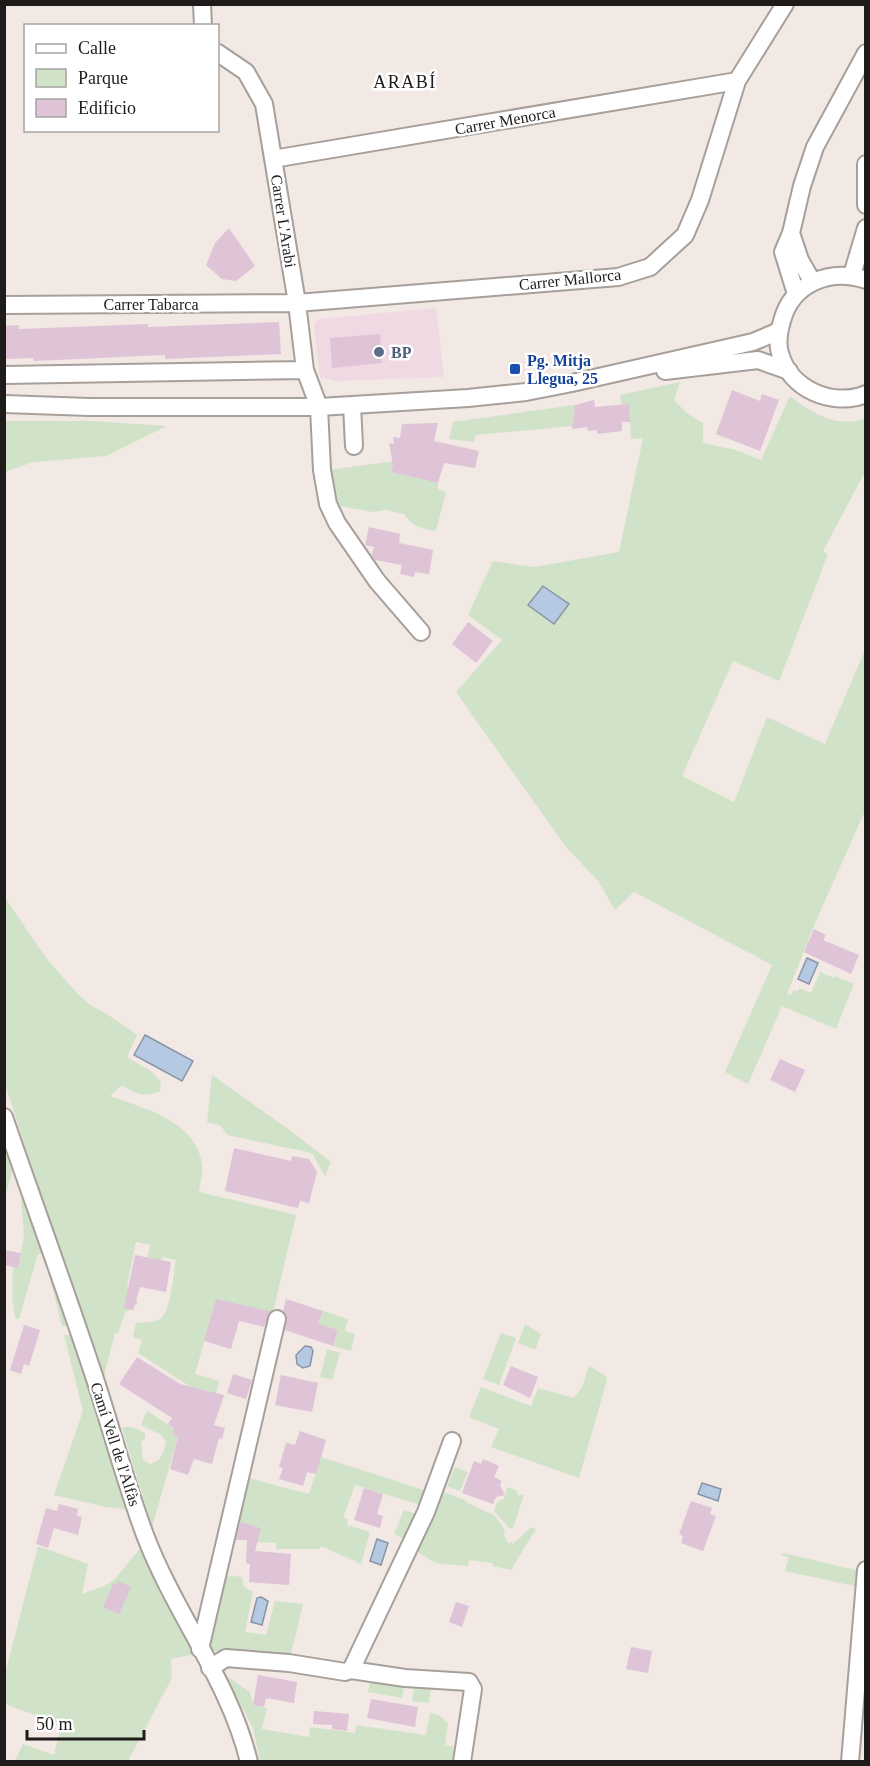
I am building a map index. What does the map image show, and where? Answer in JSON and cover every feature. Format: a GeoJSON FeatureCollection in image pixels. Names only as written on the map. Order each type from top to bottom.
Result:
{"type":"FeatureCollection","features":[{"type":"Feature","properties":{"kind":"street"},"geometry":{"type":"LineString","coordinates":[[202,4],[203,24]]}},
{"type":"Feature","properties":{"kind":"street","name":"Carrer Mallorca"},"geometry":{"type":"LineString","coordinates":[[297,303],[618,277],[650,267],[685,235],[700,200],[738,81],[785,4]]}},
{"type":"Feature","properties":{"kind":"street"},"geometry":{"type":"LineString","coordinates":[[796,294],[783,252],[791,233],[802,186],[815,147],[866,53]]}},
{"type":"Feature","properties":{"kind":"street","name":"Carrer L'Arabi"},"geometry":{"type":"LineString","coordinates":[[219,54],[246,72],[264,104],[297,303],[305,370],[319,407],[322,470],[328,504],[377,581],[421,632]]}},
{"type":"Feature","properties":{"kind":"street","name":"Carrer Menorca"},"geometry":{"type":"LineString","coordinates":[[273,159],[738,81]]}},
{"type":"Feature","properties":{"kind":"street"},"geometry":{"type":"LineString","coordinates":[[866,164],[866,205]]}},
{"type":"Feature","properties":{"kind":"street"},"geometry":{"type":"LineString","coordinates":[[866,228],[859,277],[831,275],[812,281],[796,294],[784,311],[779,331],[780,353],[789,371],[803,386],[822,396],[842,399],[866,394]]}},
{"type":"Feature","properties":{"kind":"street"},"geometry":{"type":"LineString","coordinates":[[791,233],[800,260],[812,281]]}},
{"type":"Feature","properties":{"kind":"street","name":"Carrer Tabarca"},"geometry":{"type":"LineString","coordinates":[[4,305],[297,303]]}},
{"type":"Feature","properties":{"kind":"street"},"geometry":{"type":"LineString","coordinates":[[9,406],[319,407],[468,398],[526,392],[572,383],[753,342],[779,331]]}},
{"type":"Feature","properties":{"kind":"street"},"geometry":{"type":"LineString","coordinates":[[572,383],[758,360],[789,371]]}},
{"type":"Feature","properties":{"kind":"street"},"geometry":{"type":"LineString","coordinates":[[4,375],[305,370]]}},
{"type":"Feature","properties":{"kind":"street"},"geometry":{"type":"LineString","coordinates":[[352,405],[354,446]]}},
{"type":"Feature","properties":{"kind":"street","name":"Camí Vell de l'Alfàs"},"geometry":{"type":"LineString","coordinates":[[4,1117],[145,1534],[176,1605],[234,1714],[245,1742],[249,1761]]}},
{"type":"Feature","properties":{"kind":"street"},"geometry":{"type":"LineString","coordinates":[[200,1649],[277,1319]]}},
{"type":"Feature","properties":{"kind":"street"},"geometry":{"type":"LineString","coordinates":[[351,1670],[426,1512],[452,1441]]}},
{"type":"Feature","properties":{"kind":"street"},"geometry":{"type":"LineString","coordinates":[[850,1761],[866,1570]]}},
{"type":"Feature","properties":{"kind":"street"},"geometry":{"type":"LineString","coordinates":[[210,1668],[226,1658],[289,1663],[405,1678],[469,1682],[473,1689],[462,1761]]}},
{"type":"Feature","properties":{"kind":"shaded area","name":"BP"},"geometry":{"type":"Polygon","coordinates":[[[436,308],[444,377],[335,381],[320,377],[314,327],[315,322],[320,319],[436,308]]]}},
{"type":"Feature","properties":{"kind":"green space"},"geometry":{"type":"Polygon","coordinates":[[[680,382],[674,400],[688,414],[703,423],[703,443],[736,450],[761,460],[790,396],[825,418],[845,422],[865,418],[865,472],[823,551],[828,554],[779,681],[733,661],[682,776],[734,802],[767,717],[825,744],[865,650],[865,811],[815,923],[787,994],[791,995],[793,990],[798,991],[799,988],[811,993],[820,972],[854,984],[836,1029],[782,1006],[748,1084],[725,1072],[772,965],[634,892],[615,910],[598,881],[566,847],[456,692],[502,640],[468,615],[493,561],[534,567],[619,552],[643,438],[631,439],[629,404],[621,404],[620,395],[680,382]]]}},
{"type":"Feature","properties":{"kind":"green space"},"geometry":{"type":"Polygon","coordinates":[[[575,405],[573,426],[476,435],[474,442],[449,439],[453,422],[575,405]]]}},
{"type":"Feature","properties":{"kind":"green space"},"geometry":{"type":"Polygon","coordinates":[[[5,421],[91,421],[167,426],[106,456],[33,462],[5,472],[5,421]]]}},
{"type":"Feature","properties":{"kind":"green space"},"geometry":{"type":"Polygon","coordinates":[[[395,461],[392,472],[438,483],[438,489],[446,492],[436,531],[417,526],[404,514],[386,510],[372,512],[334,505],[329,470],[395,461]]]}},
{"type":"Feature","properties":{"kind":"green space"},"geometry":{"type":"Polygon","coordinates":[[[4,896],[46,958],[78,994],[90,1005],[137,1035],[127,1057],[152,1072],[161,1082],[160,1091],[155,1093],[141,1094],[122,1085],[110,1096],[167,1119],[190,1137],[198,1150],[202,1164],[199,1192],[296,1215],[273,1312],[216,1300],[195,1374],[219,1381],[216,1394],[191,1387],[138,1353],[142,1340],[133,1337],[136,1323],[154,1321],[164,1315],[169,1301],[176,1260],[162,1257],[161,1262],[147,1260],[150,1245],[136,1242],[127,1286],[135,1295],[138,1304],[125,1313],[118,1333],[115,1333],[102,1384],[5,1084],[4,896]]]}},
{"type":"Feature","properties":{"kind":"green space"},"geometry":{"type":"Polygon","coordinates":[[[212,1075],[331,1162],[325,1176],[312,1153],[227,1135],[221,1126],[207,1122],[212,1075]]]}},
{"type":"Feature","properties":{"kind":"green space"},"geometry":{"type":"Polygon","coordinates":[[[5,1139],[14,1165],[5,1197],[5,1139]]]}},
{"type":"Feature","properties":{"kind":"green space"},"geometry":{"type":"Polygon","coordinates":[[[21,1197],[26,1197],[46,1254],[38,1254],[19,1319],[16,1319],[12,1279],[13,1266],[18,1267],[24,1236],[21,1197]]]}},
{"type":"Feature","properties":{"kind":"green space"},"geometry":{"type":"Polygon","coordinates":[[[50,1264],[70,1326],[62,1326],[47,1266],[50,1264]]]}},
{"type":"Feature","properties":{"kind":"green space"},"geometry":{"type":"Polygon","coordinates":[[[323,1311],[348,1319],[345,1331],[355,1334],[351,1351],[333,1346],[338,1331],[318,1324],[323,1311]]]}},
{"type":"Feature","properties":{"kind":"green space"},"geometry":{"type":"Polygon","coordinates":[[[525,1324],[541,1334],[535,1350],[518,1343],[525,1324]]]}},
{"type":"Feature","properties":{"kind":"green space"},"geometry":{"type":"Polygon","coordinates":[[[501,1333],[516,1338],[499,1385],[483,1379],[501,1333]]]}},
{"type":"Feature","properties":{"kind":"green space"},"geometry":{"type":"Polygon","coordinates":[[[64,1335],[73,1335],[131,1510],[106,1507],[54,1495],[83,1411],[64,1335]]]}},
{"type":"Feature","properties":{"kind":"green space"},"geometry":{"type":"Polygon","coordinates":[[[327,1349],[340,1353],[332,1380],[320,1377],[327,1349]]]}},
{"type":"Feature","properties":{"kind":"green space"},"geometry":{"type":"Polygon","coordinates":[[[589,1366],[606,1376],[607,1380],[579,1478],[491,1447],[499,1429],[469,1417],[481,1387],[531,1406],[538,1388],[574,1398],[582,1387],[589,1366]]]}},
{"type":"Feature","properties":{"kind":"green space"},"geometry":{"type":"Polygon","coordinates":[[[147,1411],[174,1428],[172,1434],[178,1437],[152,1527],[122,1428],[134,1428],[145,1434],[145,1439],[141,1442],[143,1460],[150,1464],[157,1461],[166,1441],[161,1435],[141,1425],[147,1411]]]}},
{"type":"Feature","properties":{"kind":"green space"},"geometry":{"type":"Polygon","coordinates":[[[321,1457],[430,1492],[425,1504],[418,1504],[355,1485],[343,1518],[348,1519],[347,1525],[370,1532],[361,1564],[321,1546],[320,1549],[276,1549],[276,1543],[257,1542],[261,1528],[236,1521],[245,1477],[309,1494],[321,1457]]]}},
{"type":"Feature","properties":{"kind":"green space"},"geometry":{"type":"Polygon","coordinates":[[[455,1467],[468,1472],[460,1491],[447,1486],[455,1467]]]}},
{"type":"Feature","properties":{"kind":"green space"},"geometry":{"type":"Polygon","coordinates":[[[507,1487],[516,1490],[519,1496],[524,1494],[513,1529],[509,1528],[494,1511],[498,1501],[504,1499],[507,1487]]]}},
{"type":"Feature","properties":{"kind":"green space"},"geometry":{"type":"Polygon","coordinates":[[[441,1491],[494,1515],[505,1530],[504,1535],[508,1543],[514,1543],[531,1527],[536,1529],[511,1570],[493,1566],[493,1563],[469,1560],[468,1566],[435,1563],[416,1551],[441,1491]]]}},
{"type":"Feature","properties":{"kind":"green space"},"geometry":{"type":"Polygon","coordinates":[[[404,1510],[416,1514],[419,1519],[408,1541],[394,1534],[404,1510]]]}},
{"type":"Feature","properties":{"kind":"green space"},"geometry":{"type":"Polygon","coordinates":[[[38,1546],[88,1564],[82,1594],[114,1580],[142,1546],[195,1654],[171,1659],[172,1678],[128,1761],[15,1761],[23,1744],[54,1755],[61,1725],[5,1704],[5,1674],[38,1546]]]}},
{"type":"Feature","properties":{"kind":"green space"},"geometry":{"type":"Polygon","coordinates":[[[783,1553],[860,1571],[859,1587],[785,1571],[789,1557],[782,1556],[783,1553]]]}},
{"type":"Feature","properties":{"kind":"green space"},"geometry":{"type":"Polygon","coordinates":[[[224,1575],[242,1577],[244,1587],[253,1592],[245,1632],[266,1635],[275,1601],[303,1604],[290,1658],[214,1651],[209,1643],[224,1575]]]}},
{"type":"Feature","properties":{"kind":"green space"},"geometry":{"type":"Polygon","coordinates":[[[225,1675],[250,1692],[253,1705],[267,1708],[262,1729],[309,1737],[310,1727],[355,1733],[356,1725],[426,1735],[430,1713],[439,1715],[448,1723],[445,1745],[461,1748],[458,1761],[260,1761],[253,1728],[225,1675]]]}},
{"type":"Feature","properties":{"kind":"green space"},"geometry":{"type":"Polygon","coordinates":[[[370,1682],[404,1686],[402,1698],[368,1692],[370,1682]]]}},
{"type":"Feature","properties":{"kind":"green space"},"geometry":{"type":"Polygon","coordinates":[[[414,1687],[431,1689],[429,1703],[412,1701],[414,1687]]]}},
{"type":"Feature","properties":{"kind":"water"},"geometry":{"type":"Polygon","coordinates":[[[543,586],[569,604],[554,624],[528,605],[543,586]]]}},
{"type":"Feature","properties":{"kind":"water"},"geometry":{"type":"Polygon","coordinates":[[[807,958],[818,963],[809,984],[798,979],[807,958]]]}},
{"type":"Feature","properties":{"kind":"water"},"geometry":{"type":"Polygon","coordinates":[[[145,1035],[193,1061],[182,1081],[134,1055],[145,1035]]]}},
{"type":"Feature","properties":{"kind":"water"},"geometry":{"type":"Polygon","coordinates":[[[305,1346],[311,1347],[313,1351],[310,1366],[303,1368],[297,1364],[296,1355],[305,1346]]]}},
{"type":"Feature","properties":{"kind":"water"},"geometry":{"type":"Polygon","coordinates":[[[702,1483],[721,1489],[718,1501],[698,1494],[702,1483]]]}},
{"type":"Feature","properties":{"kind":"water"},"geometry":{"type":"Polygon","coordinates":[[[377,1539],[388,1543],[381,1565],[370,1561],[377,1539]]]}},
{"type":"Feature","properties":{"kind":"water"},"geometry":{"type":"Polygon","coordinates":[[[261,1597],[268,1601],[262,1625],[251,1622],[257,1598],[261,1597]]]}},
{"type":"Feature","properties":{"kind":"building"},"geometry":{"type":"Polygon","coordinates":[[[229,228],[255,266],[236,281],[222,279],[206,265],[215,243],[229,228]]]}},
{"type":"Feature","properties":{"kind":"building"},"geometry":{"type":"Polygon","coordinates":[[[279,322],[281,354],[165,359],[165,355],[34,361],[33,358],[4,359],[4,326],[19,325],[19,329],[279,322]]]}},
{"type":"Feature","properties":{"kind":"building"},"geometry":{"type":"Polygon","coordinates":[[[380,334],[382,363],[332,368],[330,338],[380,334]]]}},
{"type":"Feature","properties":{"kind":"building"},"geometry":{"type":"Polygon","coordinates":[[[732,390],[760,401],[762,394],[779,400],[760,451],[716,434],[732,390]]]}},
{"type":"Feature","properties":{"kind":"building"},"geometry":{"type":"Polygon","coordinates":[[[594,400],[595,407],[629,404],[630,422],[622,422],[622,431],[597,434],[597,430],[588,431],[587,427],[572,429],[575,405],[594,400]]]}},
{"type":"Feature","properties":{"kind":"building"},"geometry":{"type":"Polygon","coordinates":[[[438,423],[434,441],[479,451],[475,468],[444,463],[438,483],[391,472],[393,465],[389,443],[394,444],[393,437],[400,438],[402,424],[438,423]]]}},
{"type":"Feature","properties":{"kind":"building"},"geometry":{"type":"Polygon","coordinates":[[[369,527],[400,534],[399,543],[433,550],[429,574],[415,572],[414,577],[400,574],[402,565],[375,560],[372,555],[374,547],[365,545],[369,527]]]}},
{"type":"Feature","properties":{"kind":"building"},"geometry":{"type":"Polygon","coordinates":[[[468,622],[493,641],[476,663],[452,644],[468,622]]]}},
{"type":"Feature","properties":{"kind":"building"},"geometry":{"type":"Polygon","coordinates":[[[814,929],[826,935],[823,940],[859,955],[851,974],[804,952],[814,929]]]}},
{"type":"Feature","properties":{"kind":"building"},"geometry":{"type":"Polygon","coordinates":[[[780,1059],[805,1070],[795,1092],[770,1080],[780,1059]]]}},
{"type":"Feature","properties":{"kind":"building"},"geometry":{"type":"Polygon","coordinates":[[[234,1148],[291,1161],[292,1156],[309,1159],[317,1172],[309,1203],[300,1201],[298,1208],[225,1191],[234,1148]]]}},
{"type":"Feature","properties":{"kind":"building"},"geometry":{"type":"Polygon","coordinates":[[[4,1250],[21,1253],[18,1268],[4,1265],[4,1250]]]}},
{"type":"Feature","properties":{"kind":"building"},"geometry":{"type":"Polygon","coordinates":[[[135,1255],[171,1262],[166,1292],[140,1287],[133,1310],[124,1308],[135,1255]]]}},
{"type":"Feature","properties":{"kind":"building"},"geometry":{"type":"Polygon","coordinates":[[[216,1299],[270,1311],[264,1327],[239,1321],[231,1349],[204,1341],[216,1299]]]}},
{"type":"Feature","properties":{"kind":"building"},"geometry":{"type":"Polygon","coordinates":[[[286,1299],[323,1311],[318,1324],[338,1330],[333,1346],[285,1330],[287,1317],[283,1311],[286,1299]]]}},
{"type":"Feature","properties":{"kind":"building"},"geometry":{"type":"Polygon","coordinates":[[[24,1325],[40,1330],[29,1366],[24,1364],[21,1374],[10,1370],[24,1325]]]}},
{"type":"Feature","properties":{"kind":"building"},"geometry":{"type":"Polygon","coordinates":[[[137,1357],[180,1384],[224,1395],[214,1425],[225,1428],[222,1439],[219,1438],[212,1464],[194,1459],[188,1475],[170,1469],[178,1437],[172,1434],[174,1428],[168,1424],[172,1418],[119,1384],[137,1357]]]}},
{"type":"Feature","properties":{"kind":"building"},"geometry":{"type":"Polygon","coordinates":[[[511,1366],[538,1377],[530,1398],[503,1385],[511,1366]]]}},
{"type":"Feature","properties":{"kind":"building"},"geometry":{"type":"Polygon","coordinates":[[[233,1374],[252,1380],[246,1399],[227,1393],[233,1374]]]}},
{"type":"Feature","properties":{"kind":"building"},"geometry":{"type":"Polygon","coordinates":[[[281,1375],[318,1383],[312,1412],[275,1405],[281,1375]]]}},
{"type":"Feature","properties":{"kind":"building"},"geometry":{"type":"Polygon","coordinates":[[[300,1431],[326,1440],[316,1474],[307,1472],[303,1486],[279,1479],[283,1468],[279,1467],[286,1443],[295,1445],[300,1431]]]}},
{"type":"Feature","properties":{"kind":"building"},"geometry":{"type":"Polygon","coordinates":[[[483,1459],[499,1466],[494,1477],[502,1481],[500,1485],[505,1495],[496,1497],[493,1504],[462,1493],[474,1461],[481,1464],[483,1459]]]}},
{"type":"Feature","properties":{"kind":"building"},"geometry":{"type":"Polygon","coordinates":[[[364,1488],[383,1494],[377,1514],[383,1516],[380,1528],[354,1520],[364,1488]]]}},
{"type":"Feature","properties":{"kind":"building"},"geometry":{"type":"Polygon","coordinates":[[[691,1501],[712,1508],[710,1514],[716,1516],[703,1551],[681,1543],[683,1536],[679,1534],[691,1501]]]}},
{"type":"Feature","properties":{"kind":"building"},"geometry":{"type":"Polygon","coordinates":[[[59,1504],[78,1509],[77,1516],[82,1517],[78,1535],[54,1528],[48,1548],[36,1544],[46,1508],[57,1511],[59,1504]]]}},
{"type":"Feature","properties":{"kind":"building"},"geometry":{"type":"Polygon","coordinates":[[[240,1522],[261,1528],[255,1551],[291,1554],[289,1585],[249,1582],[250,1564],[246,1563],[247,1540],[236,1540],[240,1522]]]}},
{"type":"Feature","properties":{"kind":"building"},"geometry":{"type":"Polygon","coordinates":[[[118,1581],[131,1587],[119,1614],[103,1607],[113,1584],[116,1585],[118,1581]]]}},
{"type":"Feature","properties":{"kind":"building"},"geometry":{"type":"Polygon","coordinates":[[[456,1602],[469,1606],[462,1627],[449,1622],[456,1602]]]}},
{"type":"Feature","properties":{"kind":"building"},"geometry":{"type":"Polygon","coordinates":[[[631,1647],[652,1651],[648,1673],[626,1669],[631,1647]]]}},
{"type":"Feature","properties":{"kind":"building"},"geometry":{"type":"Polygon","coordinates":[[[258,1675],[297,1682],[294,1703],[266,1698],[264,1707],[253,1705],[258,1675]]]}},
{"type":"Feature","properties":{"kind":"building"},"geometry":{"type":"Polygon","coordinates":[[[371,1699],[418,1707],[415,1727],[367,1718],[371,1699]]]}},
{"type":"Feature","properties":{"kind":"building"},"geometry":{"type":"Polygon","coordinates":[[[314,1711],[349,1714],[347,1731],[332,1729],[332,1725],[313,1724],[314,1711]]]}},
{"type":"Feature","properties":{"kind":"place","name":"BP"},"geometry":{"type":"Point","coordinates":[379,352]}},
{"type":"Feature","properties":{"kind":"place","name":"Pg. Mitja Llegua, 25"},"geometry":{"type":"Point","coordinates":[515,369]}},
{"type":"Feature","properties":{"kind":"district","name":"ARABÍ"},"geometry":{"type":"Point","coordinates":[405,82]}}]}
